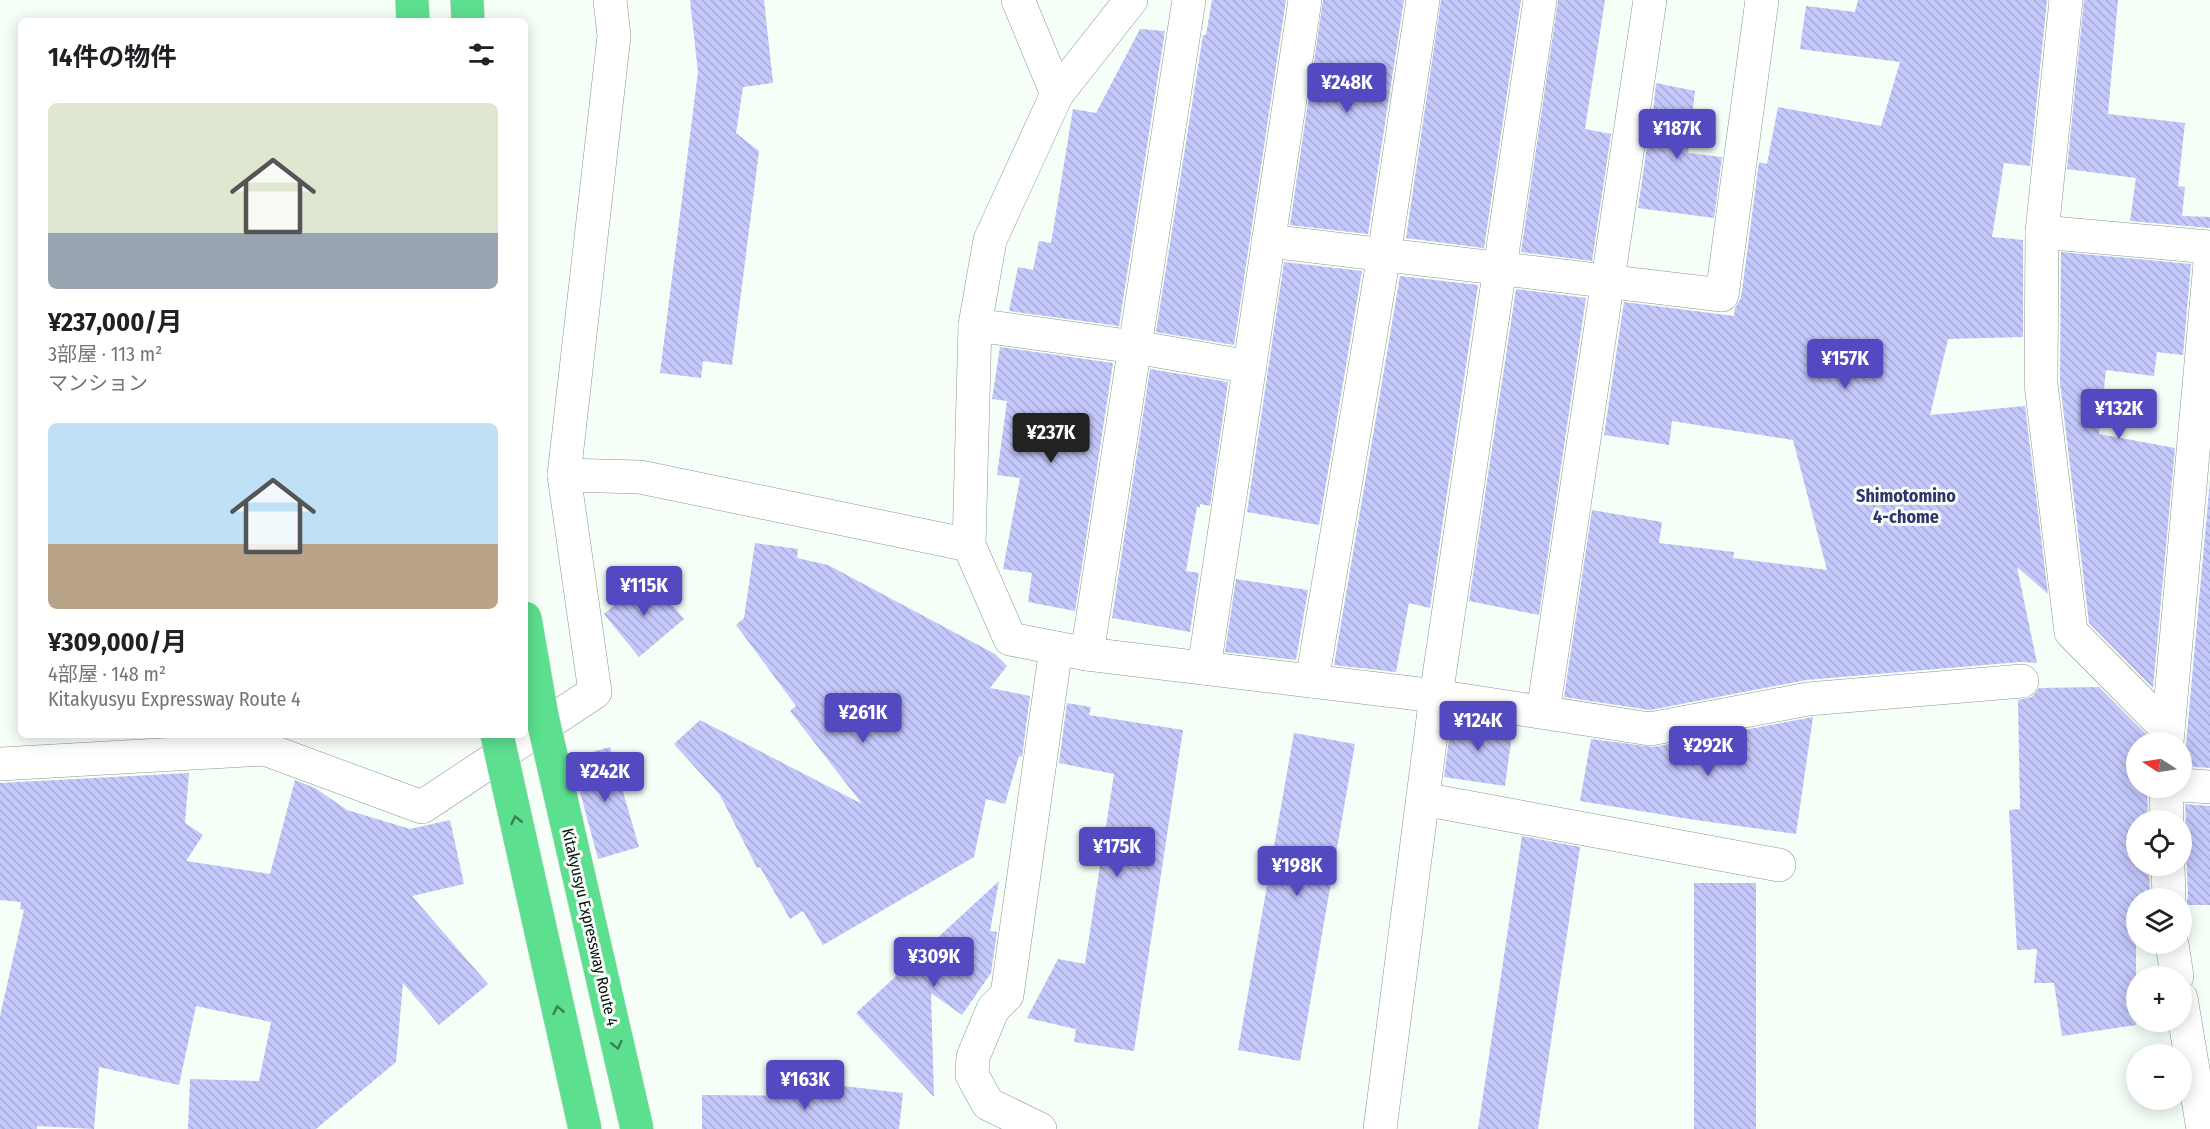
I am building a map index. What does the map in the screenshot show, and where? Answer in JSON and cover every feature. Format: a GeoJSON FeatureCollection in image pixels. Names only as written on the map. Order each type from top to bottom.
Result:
{"type":"FeatureCollection","features":[{"type":"Feature","properties":{"kind":"highway"},"geometry":{"type":"LineString","coordinates":[[412,0],[413,18]]}},
{"type":"Feature","properties":{"kind":"highway"},"geometry":{"type":"LineString","coordinates":[[467,0],[468,18]]}},
{"type":"Feature","properties":{"kind":"highway","name":"Kitakyusyu Expressway Route 4"},"geometry":{"type":"LineString","coordinates":[[528,634],[543,716],[637,1129]]}},
{"type":"Feature","properties":{"kind":"highway"},"geometry":{"type":"LineString","coordinates":[[498,738],[585,1129]]}},
{"type":"Feature","properties":{"kind":"street"},"geometry":{"type":"LineString","coordinates":[[528,736],[594,692],[564,475],[614,36],[610,0]]}},
{"type":"Feature","properties":{"kind":"street"},"geometry":{"type":"LineString","coordinates":[[1018,0],[1058,94]]}},
{"type":"Feature","properties":{"kind":"street"},"geometry":{"type":"LineString","coordinates":[[1131,0],[1058,94],[990,240],[975,325],[969,545],[1010,639],[1071,651],[1436,696],[1650,729],[1808,699],[2022,681]]}},
{"type":"Feature","properties":{"kind":"street"},"geometry":{"type":"LineString","coordinates":[[1040,1129],[988,1104],[972,1075],[973,1057],[993,1009],[1007,995],[1071,651],[1135,347],[1189,0]]}},
{"type":"Feature","properties":{"kind":"street"},"geometry":{"type":"LineString","coordinates":[[1204,668],[1305,0]]}},
{"type":"Feature","properties":{"kind":"street"},"geometry":{"type":"LineString","coordinates":[[1312,681],[1384,255],[1423,0]]}},
{"type":"Feature","properties":{"kind":"street"},"geometry":{"type":"LineString","coordinates":[[1380,1129],[1436,696],[1540,0]]}},
{"type":"Feature","properties":{"kind":"street"},"geometry":{"type":"LineString","coordinates":[[1543,712],[1650,0]]}},
{"type":"Feature","properties":{"kind":"street"},"geometry":{"type":"LineString","coordinates":[[1268,241],[1500,267],[1722,296],[1762,0]]}},
{"type":"Feature","properties":{"kind":"street"},"geometry":{"type":"LineString","coordinates":[[2066,0],[2042,232],[2041,384],[2071,632],[2164,732]]}},
{"type":"Feature","properties":{"kind":"street"},"geometry":{"type":"LineString","coordinates":[[2042,232],[2210,247]]}},
{"type":"Feature","properties":{"kind":"street"},"geometry":{"type":"LineString","coordinates":[[2168,732],[2210,263]]}},
{"type":"Feature","properties":{"kind":"street"},"geometry":{"type":"LineString","coordinates":[[975,325],[1135,347],[1250,367]]}},
{"type":"Feature","properties":{"kind":"street"},"geometry":{"type":"LineString","coordinates":[[564,475],[640,477],[969,545]]}},
{"type":"Feature","properties":{"kind":"street"},"geometry":{"type":"LineString","coordinates":[[0,764],[265,748],[422,807],[525,738]]}},
{"type":"Feature","properties":{"kind":"street"},"geometry":{"type":"LineString","coordinates":[[2192,786],[2210,787]]}},
{"type":"Feature","properties":{"kind":"street"},"geometry":{"type":"LineString","coordinates":[[1423,799],[1779,865]]}},
{"type":"Feature","properties":{"kind":"street"},"geometry":{"type":"LineString","coordinates":[[2187,1032],[2203,1129]]}},
{"type":"Feature","properties":{"kind":"building"},"geometry":{"type":"Polygon","coordinates":[[[690,0],[764,0],[773,83],[743,87],[736,133],[759,151],[732,365],[703,361],[701,378],[660,373],[698,72],[690,0]]]}},
{"type":"Feature","properties":{"kind":"building"},"geometry":{"type":"Polygon","coordinates":[[[1212,0],[1286,0],[1234,345],[1156,332],[1203,35],[1206,35],[1212,0]]]}},
{"type":"Feature","properties":{"kind":"building"},"geometry":{"type":"Polygon","coordinates":[[[1323,0],[1404,0],[1368,234],[1290,225],[1323,0]]]}},
{"type":"Feature","properties":{"kind":"building"},"geometry":{"type":"Polygon","coordinates":[[[1441,0],[1521,0],[1484,248],[1406,238],[1441,0]]]}},
{"type":"Feature","properties":{"kind":"building"},"geometry":{"type":"Polygon","coordinates":[[[1558,0],[1605,0],[1585,129],[1611,134],[1592,261],[1521,252],[1558,0]]]}},
{"type":"Feature","properties":{"kind":"building"},"geometry":{"type":"Polygon","coordinates":[[[1858,0],[2047,0],[2030,166],[2004,163],[1992,237],[2023,240],[2023,337],[1948,339],[1930,415],[2025,406],[2048,594],[2017,567],[2037,663],[2020,662],[1806,680],[1650,710],[1564,697],[1592,510],[1662,522],[1659,543],[1734,552],[1733,558],[1827,570],[1793,440],[1672,421],[1669,445],[1604,435],[1624,302],[1734,316],[1735,308],[1741,298],[1759,162],[1767,164],[1778,107],[1881,126],[1900,62],[1800,49],[1806,6],[1855,12],[1858,0]]]}},
{"type":"Feature","properties":{"kind":"building"},"geometry":{"type":"Polygon","coordinates":[[[2084,0],[2118,0],[2108,114],[2185,123],[2178,186],[2185,187],[2182,216],[2210,217],[2210,228],[2130,221],[2136,178],[2067,169],[2084,0]]]}},
{"type":"Feature","properties":{"kind":"building"},"geometry":{"type":"Polygon","coordinates":[[[1140,29],[1165,31],[1119,326],[1009,311],[1018,267],[1033,270],[1039,241],[1051,243],[1073,109],[1096,113],[1140,29]]]}},
{"type":"Feature","properties":{"kind":"building"},"geometry":{"type":"Polygon","coordinates":[[[1656,83],[1695,91],[1688,153],[1722,157],[1714,218],[1638,208],[1648,140],[1650,140],[1656,83]]]}},
{"type":"Feature","properties":{"kind":"building"},"geometry":{"type":"Polygon","coordinates":[[[2061,252],[2191,264],[2183,355],[2157,352],[2154,376],[2106,370],[2099,434],[2175,448],[2153,688],[2089,623],[2060,383],[2061,252]]]}},
{"type":"Feature","properties":{"kind":"building"},"geometry":{"type":"Polygon","coordinates":[[[1284,262],[1362,271],[1319,525],[1247,512],[1284,262]]]}},
{"type":"Feature","properties":{"kind":"building"},"geometry":{"type":"Polygon","coordinates":[[[1400,276],[1478,285],[1430,608],[1409,603],[1396,672],[1334,665],[1400,276]]]}},
{"type":"Feature","properties":{"kind":"building"},"geometry":{"type":"Polygon","coordinates":[[[1516,289],[1586,298],[1539,615],[1469,601],[1516,289]]]}},
{"type":"Feature","properties":{"kind":"building"},"geometry":{"type":"Polygon","coordinates":[[[1000,347],[1113,363],[1075,611],[1028,602],[1032,573],[1003,569],[1020,478],[997,475],[1007,401],[992,399],[1000,347]]]}},
{"type":"Feature","properties":{"kind":"building"},"geometry":{"type":"Polygon","coordinates":[[[1150,369],[1228,382],[1210,506],[1200,504],[1200,507],[1197,507],[1186,571],[1199,573],[1190,632],[1112,618],[1150,369]]]}},
{"type":"Feature","properties":{"kind":"building"},"geometry":{"type":"Polygon","coordinates":[[[2210,480],[2210,768],[2192,767],[2192,732],[2187,732],[2210,480]]]}},
{"type":"Feature","properties":{"kind":"building"},"geometry":{"type":"Polygon","coordinates":[[[755,543],[798,549],[797,558],[828,565],[995,654],[1007,666],[990,688],[1030,696],[1022,757],[1019,756],[1005,804],[986,799],[974,857],[823,945],[803,911],[790,919],[760,867],[757,868],[720,795],[674,744],[700,720],[862,804],[790,711],[796,706],[736,625],[744,618],[755,543]]]}},
{"type":"Feature","properties":{"kind":"building"},"geometry":{"type":"Polygon","coordinates":[[[649,576],[684,619],[639,657],[604,614],[649,576]]]}},
{"type":"Feature","properties":{"kind":"building"},"geometry":{"type":"Polygon","coordinates":[[[1236,579],[1308,590],[1296,660],[1225,652],[1236,579]]]}},
{"type":"Feature","properties":{"kind":"building"},"geometry":{"type":"Polygon","coordinates":[[[2099,687],[2144,732],[2126,732],[2126,798],[2147,798],[2148,810],[2126,810],[2126,876],[2149,876],[2150,888],[2126,888],[2126,954],[2136,954],[2136,966],[2126,966],[2126,1026],[2062,1036],[2054,983],[2034,983],[2037,949],[2017,950],[2009,810],[2020,809],[2018,700],[2032,697],[2039,688],[2099,687]]]}},
{"type":"Feature","properties":{"kind":"building"},"geometry":{"type":"Polygon","coordinates":[[[1067,703],[1091,707],[1089,715],[1183,730],[1134,1051],[1074,1042],[1076,1029],[1027,1018],[1058,959],[1085,964],[1114,774],[1059,763],[1067,703]]]}},
{"type":"Feature","properties":{"kind":"building"},"geometry":{"type":"Polygon","coordinates":[[[1452,717],[1513,727],[1505,786],[1444,777],[1452,717]]]}},
{"type":"Feature","properties":{"kind":"building"},"geometry":{"type":"Polygon","coordinates":[[[1813,717],[1796,834],[1580,801],[1591,739],[1653,747],[1813,717]]]}},
{"type":"Feature","properties":{"kind":"building"},"geometry":{"type":"Polygon","coordinates":[[[1294,733],[1355,744],[1300,1061],[1238,1050],[1294,733]]]}},
{"type":"Feature","properties":{"kind":"building"},"geometry":{"type":"Polygon","coordinates":[[[610,747],[639,847],[598,859],[571,758],[610,747]]]}},
{"type":"Feature","properties":{"kind":"building"},"geometry":{"type":"Polygon","coordinates":[[[189,773],[185,823],[203,835],[186,861],[270,874],[295,780],[315,788],[347,810],[410,829],[450,820],[464,884],[412,896],[488,984],[439,1025],[403,983],[396,1062],[316,1129],[188,1129],[190,1079],[259,1081],[271,1022],[196,1006],[179,1085],[99,1067],[94,1129],[37,1126],[37,1129],[0,1129],[0,1016],[24,910],[20,909],[21,902],[0,900],[0,783],[189,773]]]}},
{"type":"Feature","properties":{"kind":"building"},"geometry":{"type":"Polygon","coordinates":[[[2185,804],[2210,806],[2210,905],[2192,905],[2192,888],[2188,888],[2187,876],[2192,876],[2192,810],[2185,810],[2185,804]]]}},
{"type":"Feature","properties":{"kind":"building"},"geometry":{"type":"Polygon","coordinates":[[[1522,836],[1580,847],[1538,1129],[1478,1129],[1522,836]]]}},
{"type":"Feature","properties":{"kind":"building"},"geometry":{"type":"Polygon","coordinates":[[[999,881],[990,931],[997,932],[991,973],[962,1015],[931,993],[934,1097],[856,1013],[999,881]]]}},
{"type":"Feature","properties":{"kind":"building"},"geometry":{"type":"Polygon","coordinates":[[[1694,883],[1756,883],[1756,1129],[1694,1129],[1694,883]]]}},
{"type":"Feature","properties":{"kind":"building"},"geometry":{"type":"Polygon","coordinates":[[[826,1084],[903,1093],[899,1129],[702,1129],[702,1095],[825,1096],[826,1084]]]}},
{"type":"Feature","properties":{"kind":"district","name":"Shimotomino 4-chome"},"geometry":{"type":"Point","coordinates":[1906,506]}}]}
